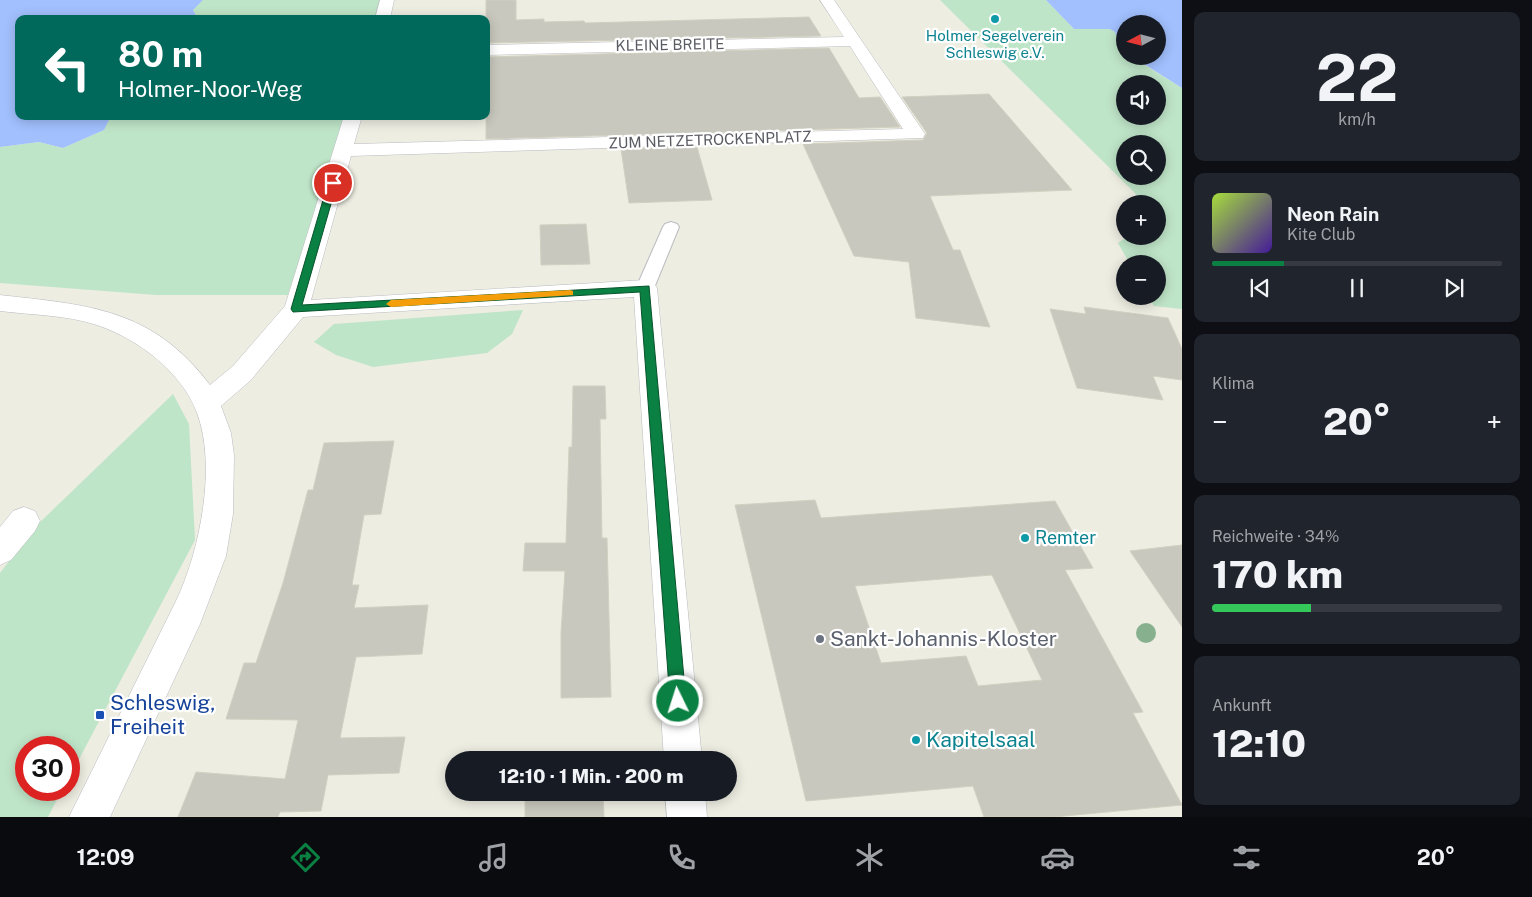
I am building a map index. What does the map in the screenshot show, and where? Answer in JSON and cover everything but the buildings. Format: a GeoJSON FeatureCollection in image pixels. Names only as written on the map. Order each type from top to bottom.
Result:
{"type":"FeatureCollection","features":[{"type":"Feature","properties":{"kind":"street"},"geometry":{"type":"LineString","coordinates":[[383,15],[387,0]]}},
{"type":"Feature","properties":{"kind":"street","name":"ZUM NETZETROCKENPLATZ"},"geometry":{"type":"LineString","coordinates":[[342,150],[916,134],[827,0]]}},
{"type":"Feature","properties":{"kind":"street","name":"KLEINE BREITE"},"geometry":{"type":"LineString","coordinates":[[490,50],[854,40]]}},
{"type":"Feature","properties":{"kind":"street"},"geometry":{"type":"LineString","coordinates":[[207,402],[242,373],[296,309],[352,120]]}},
{"type":"Feature","properties":{"kind":"street"},"geometry":{"type":"LineString","coordinates":[[296,309],[645,288],[682,751]]}},
{"type":"Feature","properties":{"kind":"street"},"geometry":{"type":"LineString","coordinates":[[0,303],[86,314],[118,323],[146,338],[181,366],[207,402],[215,426],[220,453],[218,511],[210,556],[192,604],[133,732],[89,817]]}},
{"type":"Feature","properties":{"kind":"street"},"geometry":{"type":"LineString","coordinates":[[0,550],[24,521]]}},
{"type":"Feature","properties":{"kind":"street"},"geometry":{"type":"LineString","coordinates":[[686,801],[687,817]]}},
{"type":"Feature","properties":{"kind":"lane"},"geometry":{"type":"LineString","coordinates":[[645,288],[671,227]]}},
{"type":"Feature","properties":{"kind":"green space"},"geometry":{"type":"Polygon","coordinates":[[[203,0],[382,0],[377,15],[196,15],[193,10],[203,0]]]}},
{"type":"Feature","properties":{"kind":"green space"},"geometry":{"type":"Polygon","coordinates":[[[940,0],[1046,0],[1074,29],[1110,29],[1115,32],[1116,65],[1145,65],[1161,75],[1116,75],[1116,125],[1166,125],[1166,78],[1182,88],[1182,309],[1153,305],[1166,305],[1166,255],[1125,255],[1119,245],[1166,245],[1166,195],[1137,195],[1127,185],[1166,185],[1166,135],[1116,135],[1116,174],[940,0]]]}},
{"type":"Feature","properties":{"kind":"green space"},"geometry":{"type":"Polygon","coordinates":[[[109,120],[344,120],[288,295],[156,295],[0,283],[0,147],[39,142],[63,148],[104,130],[109,120]]]}},
{"type":"Feature","properties":{"kind":"green space"},"geometry":{"type":"Polygon","coordinates":[[[523,310],[512,334],[487,353],[373,367],[336,355],[314,342],[334,324],[523,310]]]}},
{"type":"Feature","properties":{"kind":"green space"},"geometry":{"type":"Polygon","coordinates":[[[173,394],[189,424],[195,540],[80,757],[80,736],[15,736],[15,801],[56,801],[48,817],[0,817],[0,573],[36,526],[173,394]]]}},
{"type":"Feature","properties":{"kind":"water"},"geometry":{"type":"Polygon","coordinates":[[[0,0],[203,0],[193,10],[196,15],[15,15],[15,120],[109,120],[104,130],[63,148],[39,142],[0,147],[0,0]]]}},
{"type":"Feature","properties":{"kind":"water"},"geometry":{"type":"Polygon","coordinates":[[[1046,0],[1182,0],[1182,88],[1166,78],[1166,75],[1161,75],[1146,65],[1166,65],[1166,15],[1116,15],[1116,34],[1110,29],[1074,29],[1046,0]]]}},
{"type":"Feature","properties":{"kind":"slow traffic"},"geometry":{"type":"LineString","coordinates":[[391,304],[570,293]]}},
{"type":"Feature","properties":{"kind":"place","name":"Holmer Segelverein Schleswig e.V."},"geometry":{"type":"Point","coordinates":[995,19]}},
{"type":"Feature","properties":{"kind":"place","name":"Remter"},"geometry":{"type":"Point","coordinates":[1025,538]}},
{"type":"Feature","properties":{"kind":"place","name":"Sankt-Johannis-Kloster"},"geometry":{"type":"Point","coordinates":[820,639]}},
{"type":"Feature","properties":{"kind":"place","name":"Schleswig, Freiheit"},"geometry":{"type":"Point","coordinates":[100,715]}},
{"type":"Feature","properties":{"kind":"place","name":"Kapitelsaal"},"geometry":{"type":"Point","coordinates":[916,740]}},
{"type":"Feature","properties":{"kind":"route"},"geometry":{"type":"LineString","coordinates":[[333,183],[296,309],[645,288],[678,701]]}}]}
